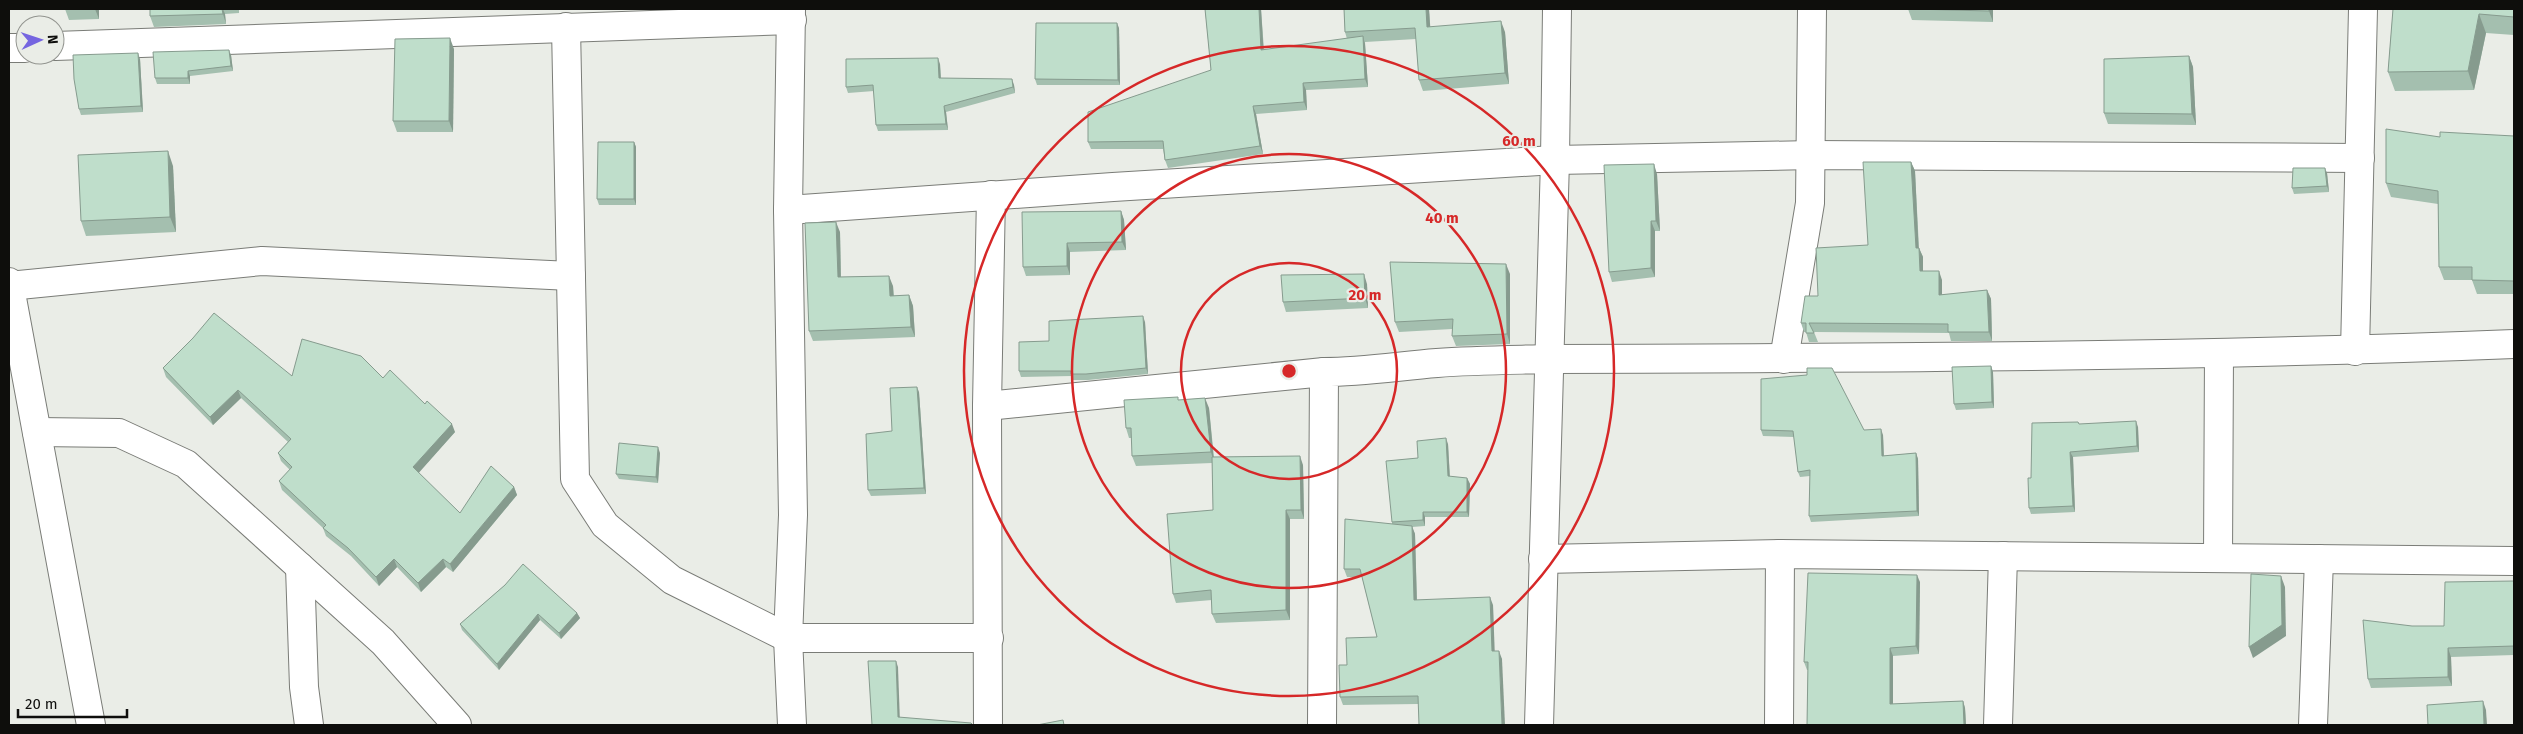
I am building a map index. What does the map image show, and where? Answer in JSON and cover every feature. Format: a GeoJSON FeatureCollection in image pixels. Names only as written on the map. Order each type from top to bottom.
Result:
{"type":"FeatureCollection","features":[{"type":"Feature","properties":{"kind":"street"},"geometry":{"type":"LineString","coordinates":[[1539,725],[1555,160],[1557,9]]}},
{"type":"Feature","properties":{"kind":"street"},"geometry":{"type":"LineString","coordinates":[[1784,359],[1810,203],[1812,155],[1812,9]]}},
{"type":"Feature","properties":{"kind":"street"},"geometry":{"type":"LineString","coordinates":[[2355,350],[2363,9]]}},
{"type":"Feature","properties":{"kind":"street"},"geometry":{"type":"LineString","coordinates":[[65,46],[566,28],[792,14],[788,210],[793,515],[788,638],[792,725]]}},
{"type":"Feature","properties":{"kind":"street"},"geometry":{"type":"LineString","coordinates":[[566,28],[575,479],[605,525],[672,580],[788,638],[989,638]]}},
{"type":"Feature","properties":{"kind":"street"},"geometry":{"type":"LineString","coordinates":[[788,210],[1555,160],[1812,155],[2360,158]]}},
{"type":"Feature","properties":{"kind":"street"},"geometry":{"type":"LineString","coordinates":[[988,725],[987,406],[991,196]]}},
{"type":"Feature","properties":{"kind":"street"},"geometry":{"type":"LineString","coordinates":[[9,286],[262,261],[571,276]]}},
{"type":"Feature","properties":{"kind":"street"},"geometry":{"type":"LineString","coordinates":[[9,282],[91,725]]}},
{"type":"Feature","properties":{"kind":"street"},"geometry":{"type":"LineString","coordinates":[[987,406],[1324,372],[1348,372],[1440,363],[1548,359],[1784,359],[2219,353],[2514,344]]}},
{"type":"Feature","properties":{"kind":"street"},"geometry":{"type":"LineString","coordinates":[[2218,558],[2219,353]]}},
{"type":"Feature","properties":{"kind":"street"},"geometry":{"type":"LineString","coordinates":[[1322,725],[1324,372]]}},
{"type":"Feature","properties":{"kind":"street"},"geometry":{"type":"LineString","coordinates":[[37,432],[119,433],[186,464],[382,642],[457,725]]}},
{"type":"Feature","properties":{"kind":"street"},"geometry":{"type":"LineString","coordinates":[[1543,559],[1780,554],[2514,561]]}},
{"type":"Feature","properties":{"kind":"street"},"geometry":{"type":"LineString","coordinates":[[1779,725],[1780,554]]}},
{"type":"Feature","properties":{"kind":"street"},"geometry":{"type":"LineString","coordinates":[[1998,725],[2003,556]]}},
{"type":"Feature","properties":{"kind":"street"},"geometry":{"type":"LineString","coordinates":[[2313,725],[2319,559]]}},
{"type":"Feature","properties":{"kind":"street"},"geometry":{"type":"LineString","coordinates":[[300,567],[304,687],[310,725]]}},
{"type":"Feature","properties":{"kind":"building"},"geometry":{"type":"Polygon","coordinates":[[[150,9],[222,9],[223,14],[150,16],[150,9]]]}},
{"type":"Feature","properties":{"kind":"building"},"geometry":{"type":"Polygon","coordinates":[[[1205,9],[1259,9],[1261,50],[1363,36],[1365,79],[1303,83],[1304,102],[1253,106],[1260,146],[1165,160],[1163,141],[1088,142],[1088,112],[1211,70],[1205,9]]]}},
{"type":"Feature","properties":{"kind":"building"},"geometry":{"type":"Polygon","coordinates":[[[1344,9],[1426,9],[1427,27],[1501,21],[1505,73],[1419,80],[1415,28],[1345,32],[1344,9]]]}},
{"type":"Feature","properties":{"kind":"building"},"geometry":{"type":"Polygon","coordinates":[[[1912,9],[1989,9],[1989,11],[1912,9]]]}},
{"type":"Feature","properties":{"kind":"building"},"geometry":{"type":"Polygon","coordinates":[[[2393,9],[2514,9],[2514,17],[2479,14],[2468,71],[2388,72],[2393,9]]]}},
{"type":"Feature","properties":{"kind":"building"},"geometry":{"type":"Polygon","coordinates":[[[1036,23],[1117,23],[1118,80],[1035,79],[1036,23]]]}},
{"type":"Feature","properties":{"kind":"building"},"geometry":{"type":"Polygon","coordinates":[[[450,38],[449,121],[393,121],[395,39],[450,38]]]}},
{"type":"Feature","properties":{"kind":"building"},"geometry":{"type":"Polygon","coordinates":[[[229,50],[231,66],[188,71],[188,78],[155,78],[153,52],[229,50]]]}},
{"type":"Feature","properties":{"kind":"building"},"geometry":{"type":"Polygon","coordinates":[[[138,53],[141,106],[79,109],[74,79],[73,55],[138,53]]]}},
{"type":"Feature","properties":{"kind":"building"},"geometry":{"type":"Polygon","coordinates":[[[2189,56],[2192,114],[2104,113],[2104,59],[2189,56]]]}},
{"type":"Feature","properties":{"kind":"building"},"geometry":{"type":"Polygon","coordinates":[[[938,58],[939,78],[1012,79],[1013,87],[944,106],[946,124],[876,125],[873,85],[846,87],[846,59],[938,58]]]}},
{"type":"Feature","properties":{"kind":"building"},"geometry":{"type":"Polygon","coordinates":[[[2386,129],[2440,137],[2440,132],[2514,136],[2514,281],[2472,280],[2472,267],[2439,267],[2438,191],[2386,183],[2386,129]]]}},
{"type":"Feature","properties":{"kind":"building"},"geometry":{"type":"Polygon","coordinates":[[[598,142],[634,142],[634,199],[597,199],[598,142]]]}},
{"type":"Feature","properties":{"kind":"building"},"geometry":{"type":"Polygon","coordinates":[[[168,151],[170,217],[81,221],[78,155],[168,151]]]}},
{"type":"Feature","properties":{"kind":"building"},"geometry":{"type":"Polygon","coordinates":[[[1863,162],[1911,162],[1916,248],[1919,248],[1920,271],[1939,271],[1939,295],[1987,290],[1989,332],[1948,332],[1948,324],[1809,323],[1814,333],[1806,333],[1806,323],[1801,323],[1805,296],[1818,296],[1816,248],[1868,245],[1863,162]]]}},
{"type":"Feature","properties":{"kind":"building"},"geometry":{"type":"Polygon","coordinates":[[[1654,164],[1656,221],[1651,221],[1651,268],[1609,272],[1604,165],[1654,164]]]}},
{"type":"Feature","properties":{"kind":"building"},"geometry":{"type":"Polygon","coordinates":[[[2293,168],[2325,168],[2327,186],[2292,188],[2293,168]]]}},
{"type":"Feature","properties":{"kind":"building"},"geometry":{"type":"Polygon","coordinates":[[[1121,211],[1122,242],[1067,243],[1067,266],[1023,267],[1022,212],[1121,211]]]}},
{"type":"Feature","properties":{"kind":"building"},"geometry":{"type":"Polygon","coordinates":[[[836,222],[838,277],[889,276],[890,296],[909,295],[911,327],[809,331],[805,223],[836,222]]]}},
{"type":"Feature","properties":{"kind":"building"},"geometry":{"type":"Polygon","coordinates":[[[1390,262],[1506,264],[1507,334],[1452,336],[1453,319],[1395,322],[1390,262]]]}},
{"type":"Feature","properties":{"kind":"building"},"geometry":{"type":"Polygon","coordinates":[[[1364,274],[1365,298],[1283,302],[1281,275],[1364,274]]]}},
{"type":"Feature","properties":{"kind":"building"},"geometry":{"type":"Polygon","coordinates":[[[214,313],[292,376],[302,339],[361,356],[383,378],[390,370],[425,404],[427,401],[452,424],[413,467],[460,513],[491,466],[514,487],[450,564],[443,559],[418,583],[394,559],[376,577],[348,548],[323,528],[326,525],[279,481],[292,467],[278,453],[291,439],[238,390],[210,417],[163,368],[193,338],[214,313]]]}},
{"type":"Feature","properties":{"kind":"building"},"geometry":{"type":"Polygon","coordinates":[[[1143,316],[1146,368],[1086,374],[1071,374],[1071,371],[1019,371],[1019,342],[1049,341],[1049,321],[1143,316]]]}},
{"type":"Feature","properties":{"kind":"building"},"geometry":{"type":"Polygon","coordinates":[[[1991,366],[1992,402],[1954,404],[1952,367],[1991,366]]]}},
{"type":"Feature","properties":{"kind":"building"},"geometry":{"type":"Polygon","coordinates":[[[1807,368],[1832,368],[1864,430],[1881,429],[1882,456],[1916,453],[1917,511],[1809,516],[1810,470],[1798,472],[1793,431],[1761,430],[1761,379],[1807,375],[1807,368]]]}},
{"type":"Feature","properties":{"kind":"building"},"geometry":{"type":"Polygon","coordinates":[[[917,387],[924,488],[868,490],[866,434],[892,431],[890,388],[917,387]]]}},
{"type":"Feature","properties":{"kind":"building"},"geometry":{"type":"Polygon","coordinates":[[[1178,397],[1178,400],[1205,398],[1211,452],[1132,456],[1131,428],[1126,428],[1124,400],[1178,397]]]}},
{"type":"Feature","properties":{"kind":"building"},"geometry":{"type":"Polygon","coordinates":[[[2136,421],[2137,446],[2070,452],[2073,506],[2029,508],[2028,478],[2031,478],[2032,423],[2078,422],[2079,424],[2136,421]]]}},
{"type":"Feature","properties":{"kind":"building"},"geometry":{"type":"Polygon","coordinates":[[[1446,438],[1448,476],[1467,478],[1467,512],[1423,512],[1423,520],[1392,522],[1386,461],[1418,458],[1417,441],[1446,438]]]}},
{"type":"Feature","properties":{"kind":"building"},"geometry":{"type":"Polygon","coordinates":[[[619,443],[658,447],[656,477],[616,474],[619,443]]]}},
{"type":"Feature","properties":{"kind":"building"},"geometry":{"type":"Polygon","coordinates":[[[1300,456],[1301,510],[1286,510],[1286,610],[1212,614],[1211,590],[1173,594],[1167,514],[1213,510],[1212,457],[1300,456]]]}},
{"type":"Feature","properties":{"kind":"building"},"geometry":{"type":"Polygon","coordinates":[[[1345,519],[1412,526],[1414,600],[1490,597],[1492,651],[1499,651],[1502,725],[1419,725],[1418,696],[1340,697],[1339,665],[1347,665],[1346,638],[1377,637],[1360,569],[1344,569],[1345,519]]]}},
{"type":"Feature","properties":{"kind":"building"},"geometry":{"type":"Polygon","coordinates":[[[523,564],[577,613],[559,633],[538,614],[497,664],[460,624],[505,585],[523,564]]]}},
{"type":"Feature","properties":{"kind":"building"},"geometry":{"type":"Polygon","coordinates":[[[1808,573],[1917,575],[1916,646],[1890,648],[1890,704],[1963,701],[1964,725],[1807,725],[1808,662],[1804,662],[1808,573]]]}},
{"type":"Feature","properties":{"kind":"building"},"geometry":{"type":"Polygon","coordinates":[[[2251,574],[2281,576],[2282,625],[2249,647],[2251,574]]]}},
{"type":"Feature","properties":{"kind":"building"},"geometry":{"type":"Polygon","coordinates":[[[2514,581],[2514,646],[2448,648],[2448,677],[2368,679],[2363,620],[2412,626],[2444,626],[2445,582],[2514,581]]]}},
{"type":"Feature","properties":{"kind":"building"},"geometry":{"type":"Polygon","coordinates":[[[868,661],[896,661],[898,717],[971,723],[973,725],[872,725],[868,661]]]}},
{"type":"Feature","properties":{"kind":"building"},"geometry":{"type":"Polygon","coordinates":[[[2483,701],[2484,725],[2428,725],[2427,705],[2483,701]]]}},
{"type":"Feature","properties":{"kind":"building"},"geometry":{"type":"Polygon","coordinates":[[[1063,720],[1064,725],[1037,725],[1063,720]]]}}]}
